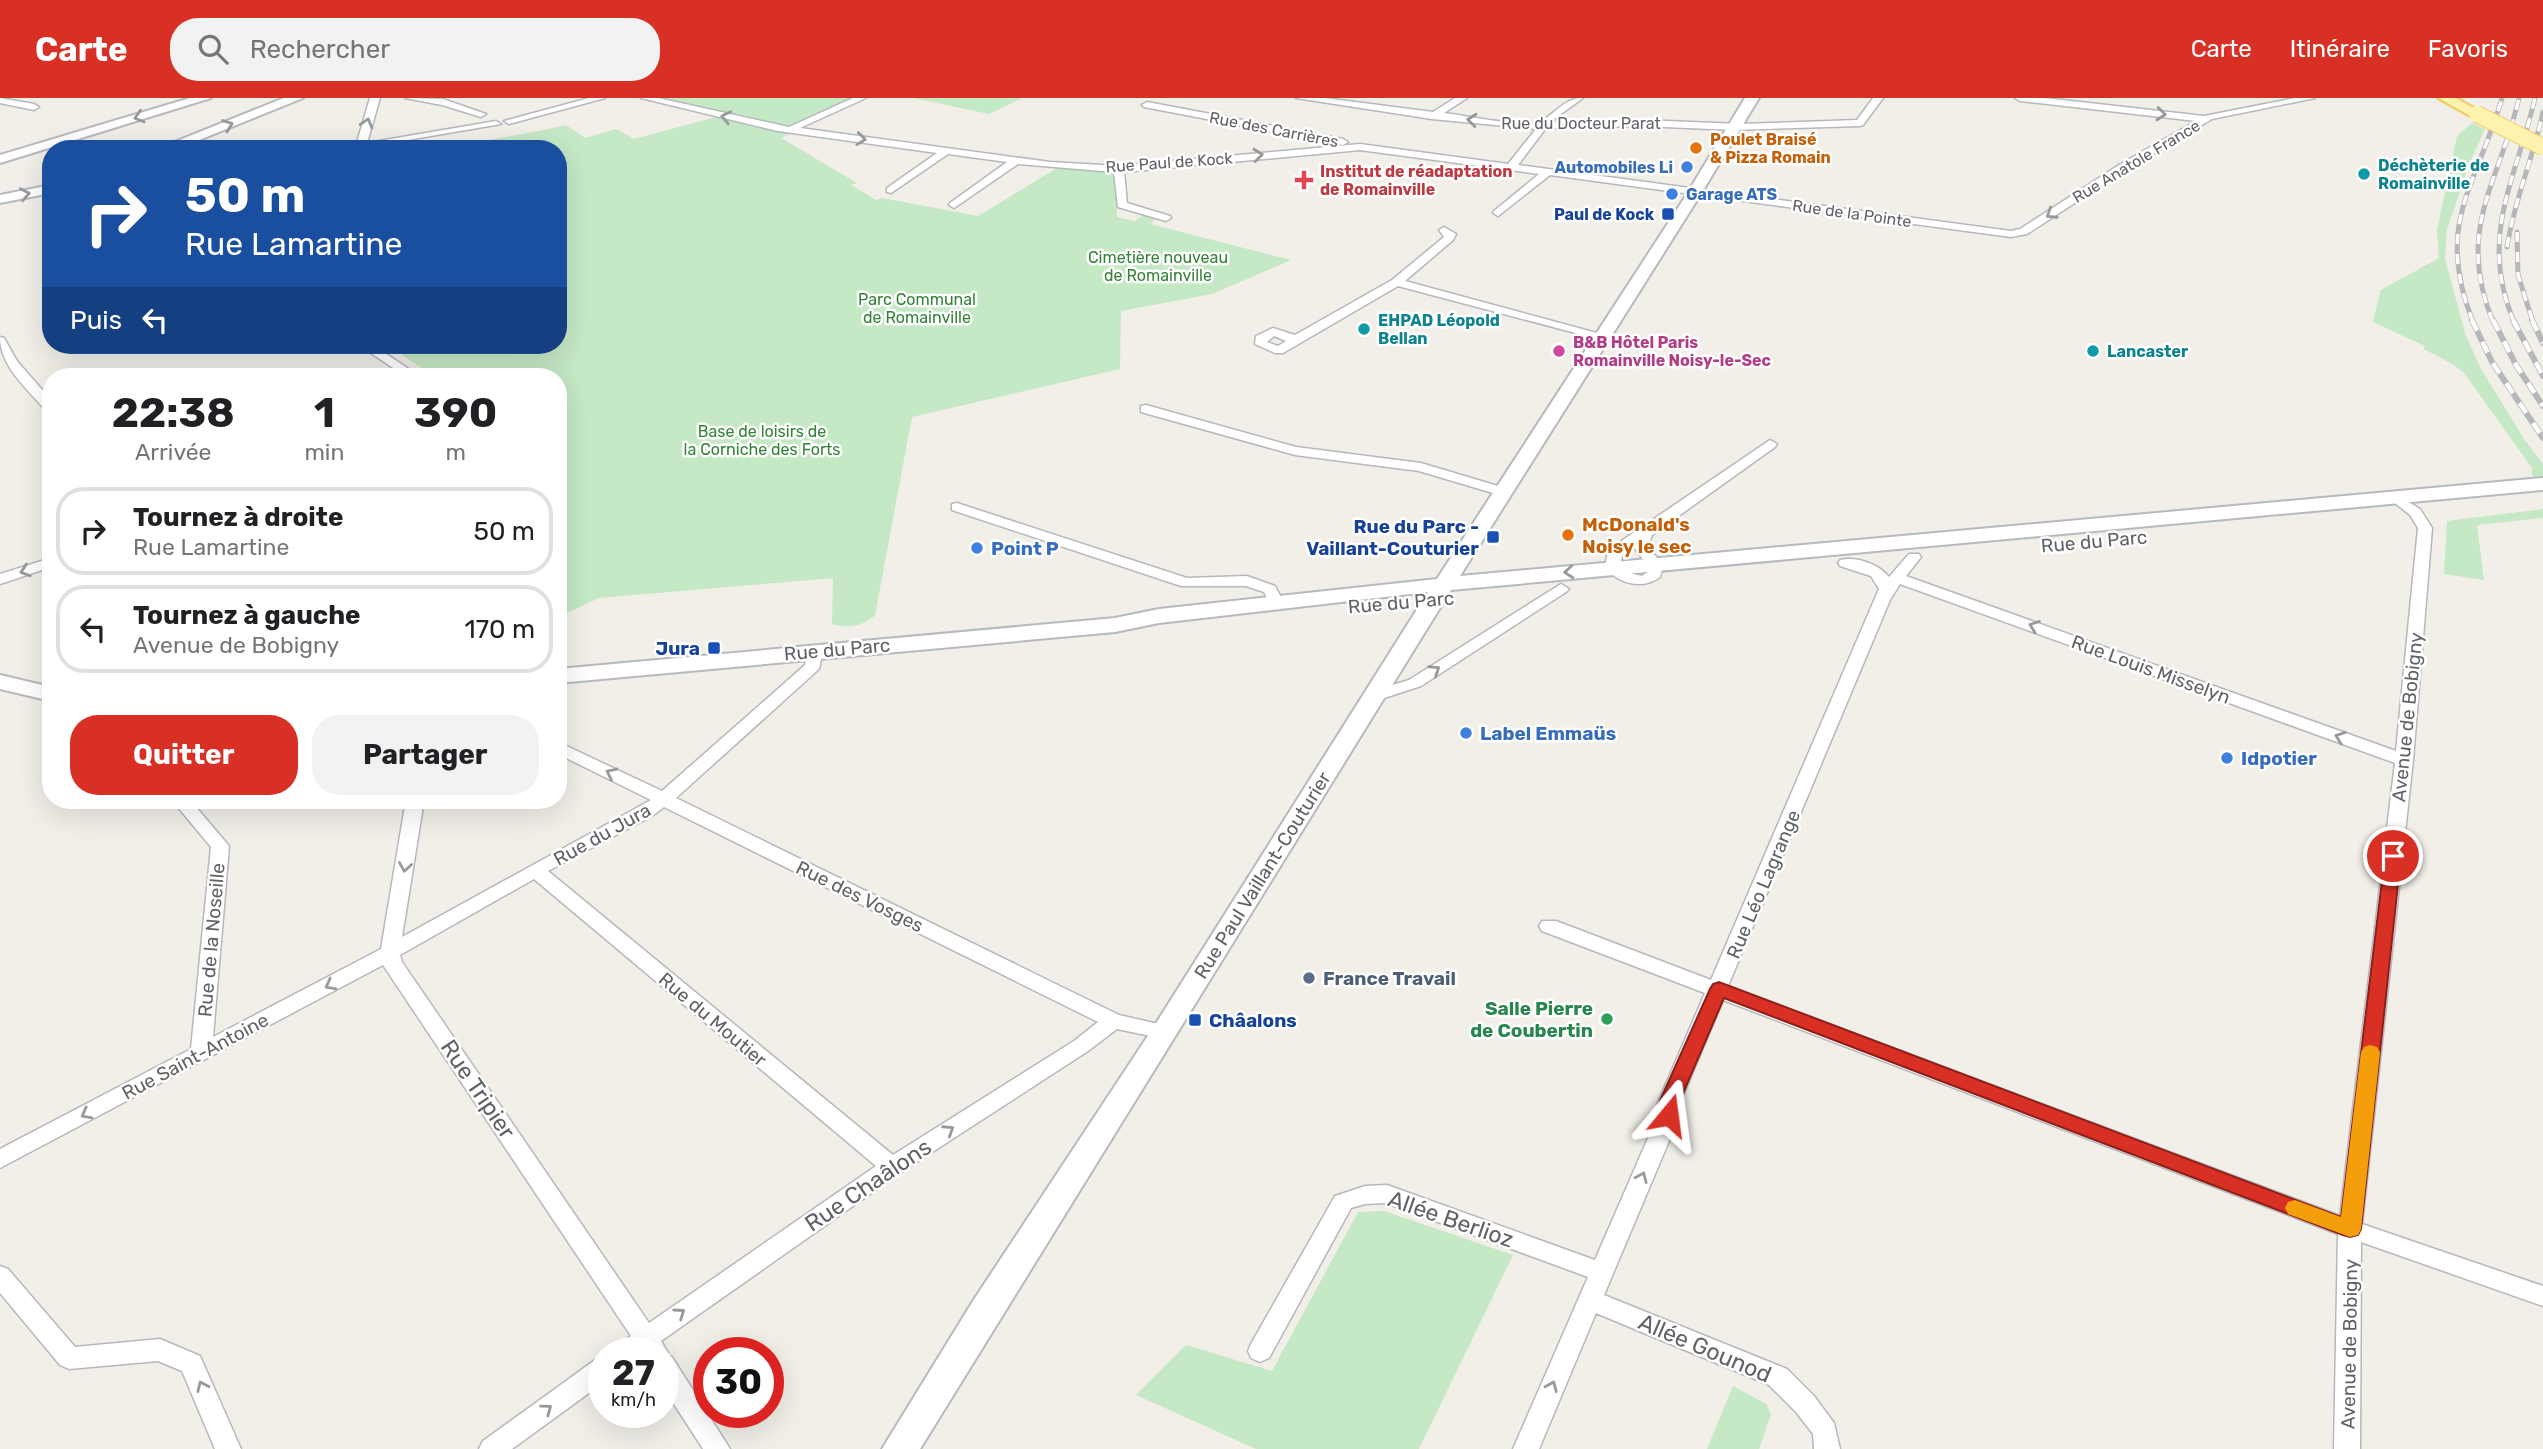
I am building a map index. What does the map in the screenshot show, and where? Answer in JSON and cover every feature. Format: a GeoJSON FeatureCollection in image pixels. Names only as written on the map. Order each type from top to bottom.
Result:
{"type":"FeatureCollection","features":[{"type":"Feature","properties":{"kind":"main road"},"geometry":{"type":"LineString","coordinates":[[64,140],[204,98]]}},
{"type":"Feature","properties":{"kind":"main road"},"geometry":{"type":"LineString","coordinates":[[187,140],[296,98]]}},
{"type":"Feature","properties":{"kind":"main road","name":"Rue Paul Vaillant-Couturier"},"geometry":{"type":"LineString","coordinates":[[900,1449],[1752,98]]}},
{"type":"Feature","properties":{"kind":"main road"},"geometry":{"type":"LineString","coordinates":[[2445,98],[2543,140]]}},
{"type":"Feature","properties":{"kind":"main road"},"geometry":{"type":"LineString","coordinates":[[2458,98],[2543,147]]}},
{"type":"Feature","properties":{"kind":"main road"},"geometry":{"type":"LineString","coordinates":[[0,159],[42,146]]}},
{"type":"Feature","properties":{"kind":"main road"},"geometry":{"type":"LineString","coordinates":[[0,199],[42,191]]}},
{"type":"Feature","properties":{"kind":"main road","name":"Rue du Parc"},"geometry":{"type":"LineString","coordinates":[[1115,625],[1160,616],[1276,603],[1441,591],[1561,589],[1649,566],[2543,484]]}},
{"type":"Feature","properties":{"kind":"main road","name":"Rue du Parc"},"geometry":{"type":"LineString","coordinates":[[567,675],[1115,625],[1154,625],[1441,591],[1615,560],[1649,566],[1845,563],[2543,498]]}},
{"type":"Feature","properties":{"kind":"main road"},"geometry":{"type":"LineString","coordinates":[[0,682],[42,692]]}},
{"type":"Feature","properties":{"kind":"street"},"geometry":{"type":"LineString","coordinates":[[362,140],[375,98]]}},
{"type":"Feature","properties":{"kind":"street"},"geometry":{"type":"LineString","coordinates":[[410,98],[443,102],[481,114]]}},
{"type":"Feature","properties":{"kind":"street"},"geometry":{"type":"LineString","coordinates":[[509,121],[600,98]]}},
{"type":"Feature","properties":{"kind":"street"},"geometry":{"type":"LineString","coordinates":[[646,98],[778,128],[799,129],[861,98]]}},
{"type":"Feature","properties":{"kind":"street","name":"Rue du Docteur Parat"},"geometry":{"type":"LineString","coordinates":[[1301,98],[1432,116],[1542,126],[1860,123],[1866,120],[1878,98]]}},
{"type":"Feature","properties":{"kind":"street"},"geometry":{"type":"LineString","coordinates":[[1432,116],[1462,98]]}},
{"type":"Feature","properties":{"kind":"street"},"geometry":{"type":"LineString","coordinates":[[1512,166],[1542,126],[1578,98]]}},
{"type":"Feature","properties":{"kind":"street"},"geometry":{"type":"LineString","coordinates":[[2020,98],[2206,119]]}},
{"type":"Feature","properties":{"kind":"street","name":"Rue Anatole France"},"geometry":{"type":"LineString","coordinates":[[2011,234],[2023,232],[2123,167],[2206,119],[2310,98]]}},
{"type":"Feature","properties":{"kind":"street"},"geometry":{"type":"LineString","coordinates":[[0,100],[34,107]]}},
{"type":"Feature","properties":{"kind":"street","name":"Rue des Carrières"},"geometry":{"type":"LineString","coordinates":[[1147,105],[1257,124],[1360,147]]}},
{"type":"Feature","properties":{"kind":"street"},"geometry":{"type":"LineString","coordinates":[[405,140],[496,124]]}},
{"type":"Feature","properties":{"kind":"street","name":"Rue Paul de Kock"},"geometry":{"type":"LineString","coordinates":[[799,129],[1016,160],[1119,169],[1360,147],[1694,191]]}},
{"type":"Feature","properties":{"kind":"street"},"geometry":{"type":"LineString","coordinates":[[891,190],[947,150]]}},
{"type":"Feature","properties":{"kind":"street"},"geometry":{"type":"LineString","coordinates":[[954,205],[1016,160]]}},
{"type":"Feature","properties":{"kind":"street"},"geometry":{"type":"LineString","coordinates":[[1119,169],[1122,205],[1166,218]]}},
{"type":"Feature","properties":{"kind":"street"},"geometry":{"type":"LineString","coordinates":[[1498,213],[1549,171]]}},
{"type":"Feature","properties":{"kind":"street","name":"Rue de la Pointe"},"geometry":{"type":"LineString","coordinates":[[1694,191],[2011,234]]}},
{"type":"Feature","properties":{"kind":"street"},"geometry":{"type":"LineString","coordinates":[[1297,340],[1396,282],[1449,238],[1450,234],[1444,230]]}},
{"type":"Feature","properties":{"kind":"street"},"geometry":{"type":"LineString","coordinates":[[1396,282],[1602,336]]}},
{"type":"Feature","properties":{"kind":"street"},"geometry":{"type":"LineString","coordinates":[[0,341],[12,363],[42,398]]}},
{"type":"Feature","properties":{"kind":"street"},"geometry":{"type":"LineString","coordinates":[[379,354],[401,368]]}},
{"type":"Feature","properties":{"kind":"street"},"geometry":{"type":"LineString","coordinates":[[1146,410],[1294,451],[1421,467],[1503,492]]}},
{"type":"Feature","properties":{"kind":"street"},"geometry":{"type":"LineString","coordinates":[[1615,560],[1630,540],[1645,533],[1770,444]]}},
{"type":"Feature","properties":{"kind":"street"},"geometry":{"type":"LineString","coordinates":[[2398,499],[2415,512]]}},
{"type":"Feature","properties":{"kind":"street"},"geometry":{"type":"LineString","coordinates":[[957,507],[1186,583],[1247,581],[1270,589],[1276,603]]}},
{"type":"Feature","properties":{"kind":"street","name":"Avenue de Bobigny"},"geometry":{"type":"LineString","coordinates":[[2347,1449],[2350,1229],[2404,760],[2425,528],[2415,512]]}},
{"type":"Feature","properties":{"kind":"street"},"geometry":{"type":"LineString","coordinates":[[1645,533],[1640,541],[1649,566]]}},
{"type":"Feature","properties":{"kind":"street","name":"Rue Léo Lagrange"},"geometry":{"type":"LineString","coordinates":[[1526,1449],[1669,1115],[1668,1105],[1892,584],[1914,557]]}},
{"type":"Feature","properties":{"kind":"street"},"geometry":{"type":"LineString","coordinates":[[1845,563],[1866,566],[1892,584]]}},
{"type":"Feature","properties":{"kind":"street"},"geometry":{"type":"LineString","coordinates":[[0,579],[42,565]]}},
{"type":"Feature","properties":{"kind":"street","name":"Rue Louis Misselyn"},"geometry":{"type":"LineString","coordinates":[[1892,584],[2404,760]]}},
{"type":"Feature","properties":{"kind":"street"},"geometry":{"type":"LineString","coordinates":[[1372,697],[1415,683],[1561,589]]}},
{"type":"Feature","properties":{"kind":"street","name":"Rue du Jura"},"geometry":{"type":"LineString","coordinates":[[390,952],[535,870],[646,812],[813,666],[815,652]]}},
{"type":"Feature","properties":{"kind":"street","name":"Rue des Vosges"},"geometry":{"type":"LineString","coordinates":[[567,751],[1114,1021],[1165,1032]]}},
{"type":"Feature","properties":{"kind":"street","name":"Rue de la Noseille"},"geometry":{"type":"LineString","coordinates":[[189,809],[220,846],[201,1054]]}},
{"type":"Feature","properties":{"kind":"street"},"geometry":{"type":"LineString","coordinates":[[390,952],[414,809]]}},
{"type":"Feature","properties":{"kind":"street","name":"Rue du Moutier"},"geometry":{"type":"LineString","coordinates":[[535,870],[892,1167]]}},
{"type":"Feature","properties":{"kind":"street"},"geometry":{"type":"LineString","coordinates":[[1549,926],[2350,1229],[2543,1296]]}},
{"type":"Feature","properties":{"kind":"street","name":"Rue Saint-Antoine"},"geometry":{"type":"LineString","coordinates":[[0,1159],[390,952]]}},
{"type":"Feature","properties":{"kind":"street","name":"Rue Tripier"},"geometry":{"type":"LineString","coordinates":[[390,952],[393,963],[646,1337]]}},
{"type":"Feature","properties":{"kind":"street","name":"Rue Chaâlons"},"geometry":{"type":"LineString","coordinates":[[662,1337],[892,1167],[1081,1046],[1114,1021]]}},
{"type":"Feature","properties":{"kind":"street","name":"Allée Berlioz"},"geometry":{"type":"LineString","coordinates":[[1260,1351],[1343,1202],[1365,1195],[1387,1194],[1600,1272]]}},
{"type":"Feature","properties":{"kind":"street"},"geometry":{"type":"LineString","coordinates":[[2,1281],[69,1358],[160,1350],[191,1364],[228,1449]]}},
{"type":"Feature","properties":{"kind":"street","name":"Allée Gounod"},"geometry":{"type":"LineString","coordinates":[[1588,1300],[1778,1377],[1805,1404],[1825,1431],[1827,1449]]}},
{"type":"Feature","properties":{"kind":"street"},"geometry":{"type":"LineString","coordinates":[[492,1449],[588,1380]]}},
{"type":"Feature","properties":{"kind":"street"},"geometry":{"type":"LineString","coordinates":[[679,1390],[717,1449]]}},
{"type":"Feature","properties":{"kind":"green space"},"geometry":{"type":"Polygon","coordinates":[[[660,98],[852,98],[825,111],[819,111],[821,112],[797,124],[785,126],[660,98]]]}},
{"type":"Feature","properties":{"kind":"green space"},"geometry":{"type":"Polygon","coordinates":[[[913,98],[1022,98],[989,114],[913,98]]]}},
{"type":"Feature","properties":{"kind":"green space","name":"Base de loisirs de la Corniche des Forts"},"geometry":{"type":"Polygon","coordinates":[[[716,117],[794,132],[781,138],[857,183],[851,185],[876,200],[882,198],[978,216],[1057,168],[1108,171],[1115,173],[1117,217],[1134,221],[1145,215],[1152,217],[1154,221],[1150,224],[1291,260],[1212,294],[1121,311],[1120,369],[912,417],[875,615],[866,622],[849,626],[832,624],[833,578],[599,598],[567,613],[567,368],[422,368],[401,354],[567,354],[567,140],[489,140],[566,125],[585,138],[616,129],[634,139],[716,117]]]}},
{"type":"Feature","properties":{"kind":"green space"},"geometry":{"type":"Polygon","coordinates":[[[2472,123],[2485,129],[2470,162],[2447,229],[2445,259],[2466,336],[2481,369],[2524,439],[2543,464],[2543,478],[2536,479],[2532,474],[2532,468],[2464,373],[2424,349],[2425,346],[2373,322],[2381,290],[2439,258],[2437,230],[2457,136],[2472,123]]]}},
{"type":"Feature","properties":{"kind":"green space"},"geometry":{"type":"Polygon","coordinates":[[[2543,509],[2543,518],[2477,525],[2484,580],[2444,574],[2447,521],[2543,509]]]}},
{"type":"Feature","properties":{"kind":"green space"},"geometry":{"type":"Polygon","coordinates":[[[1384,1211],[1513,1255],[1419,1449],[1256,1449],[1136,1395],[1186,1345],[1272,1371],[1358,1212],[1384,1211]]]}},
{"type":"Feature","properties":{"kind":"green space"},"geometry":{"type":"Polygon","coordinates":[[[1733,1386],[1766,1404],[1771,1414],[1759,1449],[1707,1449],[1733,1386]]]}},
{"type":"Feature","properties":{"kind":"railway"},"geometry":{"type":"LineString","coordinates":[[2473,322],[2462,288],[2457,258],[2458,231],[2471,182],[2502,98]]}},
{"type":"Feature","properties":{"kind":"railway"},"geometry":{"type":"LineString","coordinates":[[2493,322],[2482,289],[2478,260],[2479,233],[2484,207],[2519,98]]}},
{"type":"Feature","properties":{"kind":"railway"},"geometry":{"type":"LineString","coordinates":[[2514,322],[2504,291],[2499,262],[2500,235],[2504,208],[2535,98]]}},
{"type":"Feature","properties":{"kind":"railway"},"geometry":{"type":"LineString","coordinates":[[2507,247],[2543,112]]}},
{"type":"Feature","properties":{"kind":"railway"},"geometry":{"type":"LineString","coordinates":[[2517,232],[2518,275],[2533,322]]}},
{"type":"Feature","properties":{"kind":"railway"},"geometry":{"type":"LineString","coordinates":[[2472,320],[2492,362],[2543,438]]}},
{"type":"Feature","properties":{"kind":"railway"},"geometry":{"type":"LineString","coordinates":[[2493,320],[2516,365],[2543,406]]}},
{"type":"Feature","properties":{"kind":"railway"},"geometry":{"type":"LineString","coordinates":[[2532,320],[2543,343]]}},
{"type":"Feature","properties":{"kind":"railway"},"geometry":{"type":"LineString","coordinates":[[2514,322],[2543,376]]}},
{"type":"Feature","properties":{"kind":"slow traffic"},"geometry":{"type":"LineString","coordinates":[[2295,1208],[2350,1229],[2370,1052]]}},
{"type":"Feature","properties":{"kind":"place","name":"Poulet Braisé & Pizza Romain"},"geometry":{"type":"Point","coordinates":[1696,148]}},
{"type":"Feature","properties":{"kind":"place","name":"Automobiles Li"},"geometry":{"type":"Point","coordinates":[1687,167]}},
{"type":"Feature","properties":{"kind":"place","name":"Déchèterie de Romainville"},"geometry":{"type":"Point","coordinates":[2364,174]}},
{"type":"Feature","properties":{"kind":"place","name":"Institut de réadaptation de Romainville"},"geometry":{"type":"Point","coordinates":[1304,180]}},
{"type":"Feature","properties":{"kind":"place","name":"Garage ATS"},"geometry":{"type":"Point","coordinates":[1672,194]}},
{"type":"Feature","properties":{"kind":"place","name":"Paul de Kock"},"geometry":{"type":"Point","coordinates":[1668,214]}},
{"type":"Feature","properties":{"kind":"place","name":"EHPAD Léopold Bellan"},"geometry":{"type":"Point","coordinates":[1364,329]}},
{"type":"Feature","properties":{"kind":"place","name":"B&B Hôtel Paris Romainville Noisy-le-Sec"},"geometry":{"type":"Point","coordinates":[1559,351]}},
{"type":"Feature","properties":{"kind":"place","name":"Lancaster"},"geometry":{"type":"Point","coordinates":[2093,351]}},
{"type":"Feature","properties":{"kind":"place","name":"McDonald's Noisy le sec"},"geometry":{"type":"Point","coordinates":[1568,535]}},
{"type":"Feature","properties":{"kind":"place","name":"Rue du Parc - Vaillant-Couturier"},"geometry":{"type":"Point","coordinates":[1493,537]}},
{"type":"Feature","properties":{"kind":"place","name":"Point P"},"geometry":{"type":"Point","coordinates":[977,548]}},
{"type":"Feature","properties":{"kind":"place","name":"Jura"},"geometry":{"type":"Point","coordinates":[714,648]}},
{"type":"Feature","properties":{"kind":"place","name":"Label Emmaüs"},"geometry":{"type":"Point","coordinates":[1466,733]}},
{"type":"Feature","properties":{"kind":"place","name":"Idpotier"},"geometry":{"type":"Point","coordinates":[2227,758]}},
{"type":"Feature","properties":{"kind":"place","name":"France Travail"},"geometry":{"type":"Point","coordinates":[1309,978]}},
{"type":"Feature","properties":{"kind":"place","name":"Salle Pierre de Coubertin"},"geometry":{"type":"Point","coordinates":[1607,1019]}},
{"type":"Feature","properties":{"kind":"place","name":"Châalons"},"geometry":{"type":"Point","coordinates":[1195,1020]}},
{"type":"Feature","properties":{"kind":"route"},"geometry":{"type":"LineString","coordinates":[[1669,1115],[1668,1105],[1719,989],[2350,1229],[2393,856]]}},
{"type":"Feature","properties":{"kind":"park label","name":"Cimetière nouveau de Romainville"},"geometry":{"type":"Point","coordinates":[1158,266]}},
{"type":"Feature","properties":{"kind":"park label","name":"Parc Communal de Romainville"},"geometry":{"type":"Point","coordinates":[917,308]}}]}
